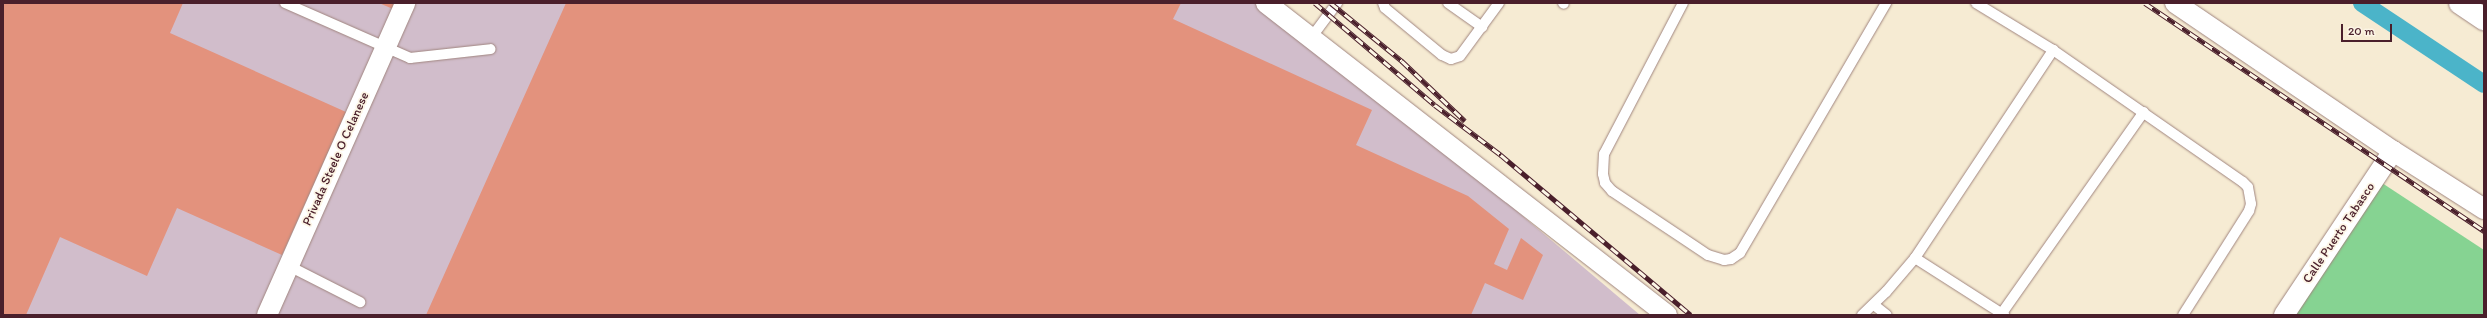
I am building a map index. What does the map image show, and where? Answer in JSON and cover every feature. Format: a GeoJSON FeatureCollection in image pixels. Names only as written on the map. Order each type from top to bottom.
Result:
{"type":"FeatureCollection","features":[{"type":"Feature","properties":{"kind":"highway"},"geometry":{"type":"LineString","coordinates":[[2460,3],[2484,19]]}},
{"type":"Feature","properties":{"kind":"street","name":"Privada Steele O Celanese"},"geometry":{"type":"LineString","coordinates":[[268,315],[405,3]]}},
{"type":"Feature","properties":{"kind":"street"},"geometry":{"type":"LineString","coordinates":[[1266,3],[1667,315]]}},
{"type":"Feature","properties":{"kind":"street"},"geometry":{"type":"LineString","coordinates":[[2175,3],[2393,151],[2484,209]]}},
{"type":"Feature","properties":{"kind":"street","name":"Calle Puerto Tabasco"},"geometry":{"type":"LineString","coordinates":[[2284,315],[2393,151]]}},
{"type":"Feature","properties":{"kind":"lane"},"geometry":{"type":"LineString","coordinates":[[285,3],[410,58],[491,49]]}},
{"type":"Feature","properties":{"kind":"lane"},"geometry":{"type":"LineString","coordinates":[[1311,38],[1337,3]]}},
{"type":"Feature","properties":{"kind":"lane"},"geometry":{"type":"LineString","coordinates":[[1383,3],[1385,8],[1447,58],[1455,59],[1460,56],[1499,3]]}},
{"type":"Feature","properties":{"kind":"lane"},"geometry":{"type":"LineString","coordinates":[[1448,3],[1482,27]]}},
{"type":"Feature","properties":{"kind":"lane"},"geometry":{"type":"LineString","coordinates":[[1683,3],[1604,154],[1603,174],[1605,183],[1612,191],[1708,255],[1724,260],[1731,259],[1740,253],[1886,3]]}},
{"type":"Feature","properties":{"kind":"lane"},"geometry":{"type":"LineString","coordinates":[[1976,3],[2053,50],[2244,182],[2251,196],[2249,211],[2183,315]]}},
{"type":"Feature","properties":{"kind":"lane"},"geometry":{"type":"LineString","coordinates":[[1862,315],[1874,305],[1915,258],[2053,50]]}},
{"type":"Feature","properties":{"kind":"lane"},"geometry":{"type":"LineString","coordinates":[[1915,258],[2003,314],[2144,112]]}},
{"type":"Feature","properties":{"kind":"lane"},"geometry":{"type":"LineString","coordinates":[[289,266],[360,302]]}},
{"type":"Feature","properties":{"kind":"lane"},"geometry":{"type":"LineString","coordinates":[[1874,305],[1887,315]]}},
{"type":"Feature","properties":{"kind":"shaded area"},"geometry":{"type":"Polygon","coordinates":[[[3,3],[1270,3],[1640,315],[3,315],[3,3]]]}},
{"type":"Feature","properties":{"kind":"green space"},"geometry":{"type":"Polygon","coordinates":[[[2379,181],[2484,250],[2484,315],[2293,315],[2379,181]]]}},
{"type":"Feature","properties":{"kind":"building"},"geometry":{"type":"Polygon","coordinates":[[[3,3],[183,3],[170,33],[346,112],[282,255],[177,208],[147,276],[60,237],[26,315],[3,315],[3,3]]]}},
{"type":"Feature","properties":{"kind":"building"},"geometry":{"type":"Polygon","coordinates":[[[379,3],[396,3],[393,9],[379,3]]]}},
{"type":"Feature","properties":{"kind":"building"},"geometry":{"type":"Polygon","coordinates":[[[566,3],[1181,3],[1173,19],[1372,110],[1356,145],[1468,196],[1509,229],[1494,264],[1507,270],[1521,238],[1543,255],[1523,300],[1485,283],[1471,315],[426,315],[566,3]]]}},
{"type":"Feature","properties":{"kind":"waterway"},"geometry":{"type":"LineString","coordinates":[[2362,3],[2484,84]]}},
{"type":"Feature","properties":{"kind":"railway"},"geometry":{"type":"LineString","coordinates":[[1315,3],[1435,105],[1501,155],[1691,315]]}},
{"type":"Feature","properties":{"kind":"railway"},"geometry":{"type":"LineString","coordinates":[[1331,3],[1402,61],[1465,121]]}},
{"type":"Feature","properties":{"kind":"railway"},"geometry":{"type":"LineString","coordinates":[[2145,3],[2484,231]]}}]}
